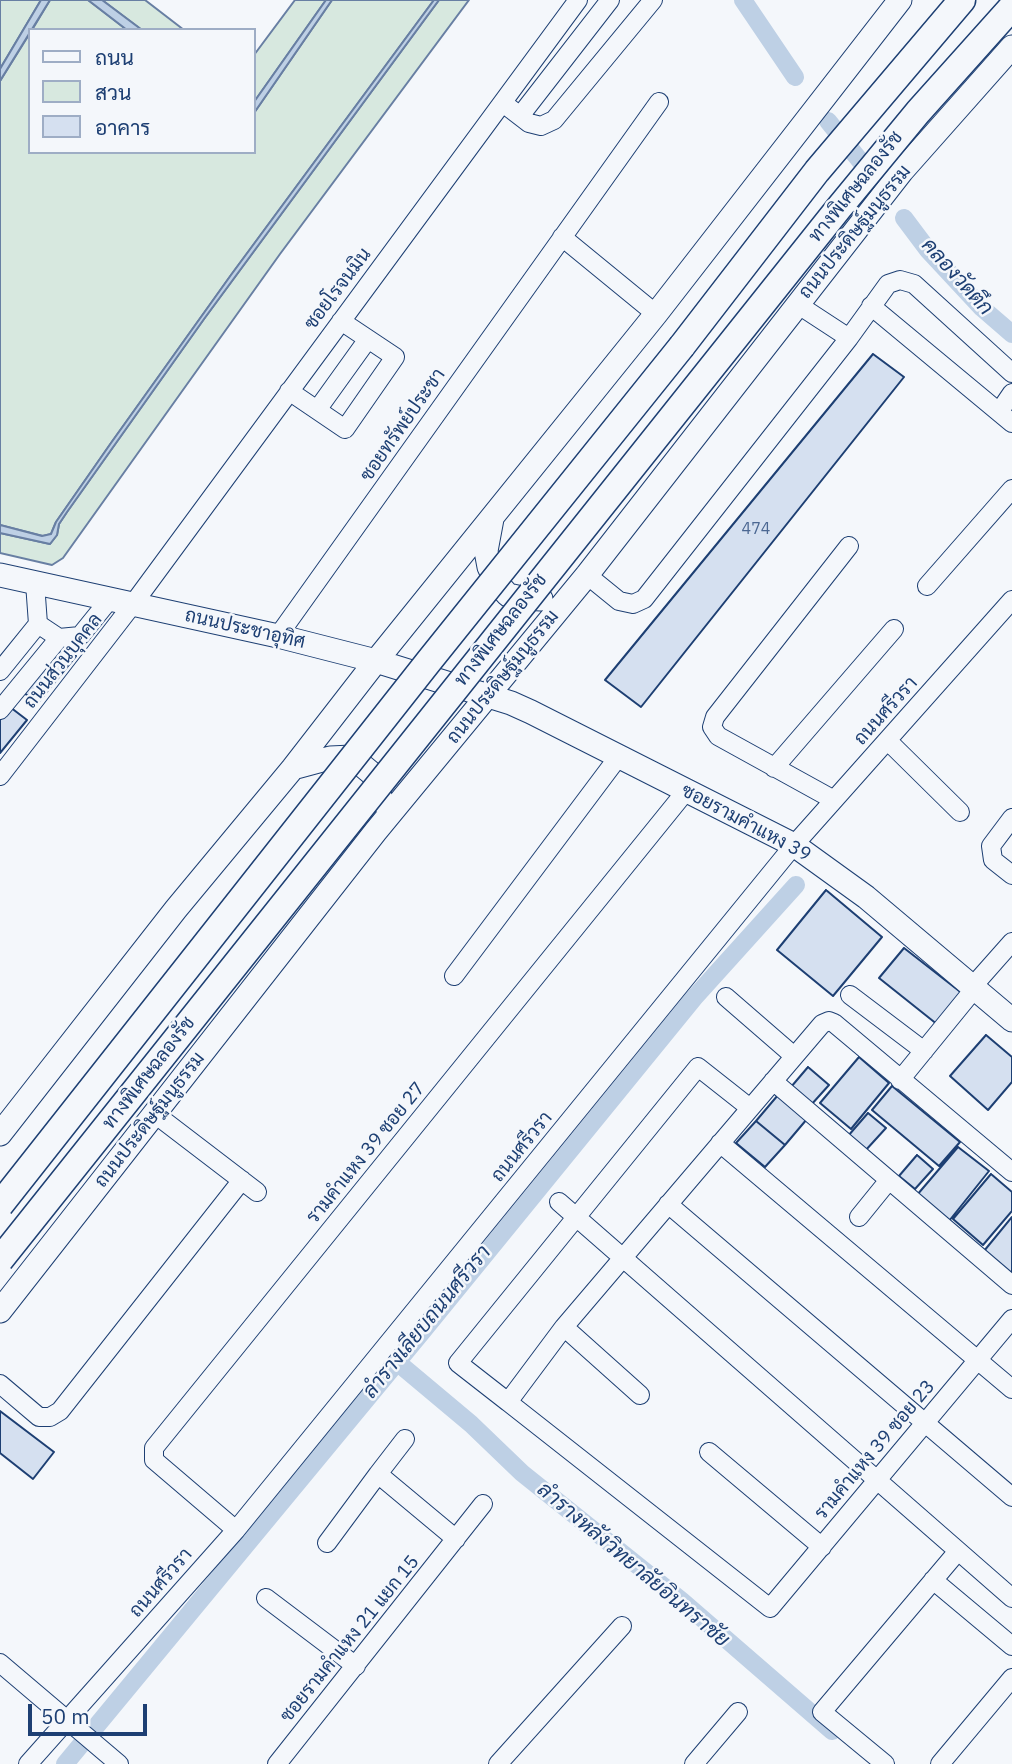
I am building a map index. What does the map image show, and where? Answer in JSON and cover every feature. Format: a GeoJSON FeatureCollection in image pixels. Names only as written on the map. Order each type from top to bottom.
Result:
{"type":"FeatureCollection","features":[{"type":"Feature","properties":{"kind":"highway","name":"ทางพิเศษฉลองรัช"},"geometry":{"type":"LineString","coordinates":[[0,1205],[817,171],[962,0]]}},
{"type":"Feature","properties":{"kind":"highway","name":"ทางพิเศษฉลองรัช"},"geometry":{"type":"LineString","coordinates":[[0,1260],[838,209],[1012,7]]}},
{"type":"Feature","properties":{"kind":"main road"},"geometry":{"type":"LineString","coordinates":[[0,1134],[176,909],[293,768],[656,314],[900,0]]}},
{"type":"Feature","properties":{"kind":"main road","name":"ถนนประดิษฐ์มนูธรรม"},"geometry":{"type":"LineString","coordinates":[[0,1311],[376,831],[584,578],[902,171],[1012,47]]}},
{"type":"Feature","properties":{"kind":"main road"},"geometry":{"type":"LineString","coordinates":[[492,517],[486,551],[489,567],[496,582],[508,595],[535,600],[548,597],[584,578]]}},
{"type":"Feature","properties":{"kind":"main road","name":"ถนนประชาอุทิศ"},"geometry":{"type":"LineString","coordinates":[[0,575],[278,636],[376,661],[487,696]]}},
{"type":"Feature","properties":{"kind":"main road","name":"ซอยรามคำแหง 39"},"geometry":{"type":"LineString","coordinates":[[487,696],[531,712],[794,845],[866,897],[1012,1020]]}},
{"type":"Feature","properties":{"kind":"main road"},"geometry":{"type":"LineString","coordinates":[[293,768],[330,758],[352,757],[376,776],[382,808],[376,831]]}},
{"type":"Feature","properties":{"kind":"street","name":"ซอยโรจนมิน"},"geometry":{"type":"LineString","coordinates":[[133,604],[579,0]]}},
{"type":"Feature","properties":{"kind":"street"},"geometry":{"type":"LineString","coordinates":[[520,116],[610,0]]}},
{"type":"Feature","properties":{"kind":"street"},"geometry":{"type":"LineString","coordinates":[[503,103],[529,123],[541,126],[554,120],[653,0]]}},
{"type":"Feature","properties":{"kind":"street","name":"ซอยทรัพย์ประชา"},"geometry":{"type":"LineString","coordinates":[[278,636],[659,102]]}},
{"type":"Feature","properties":{"kind":"street"},"geometry":{"type":"LineString","coordinates":[[562,237],[656,314]]}},
{"type":"Feature","properties":{"kind":"street"},"geometry":{"type":"LineString","coordinates":[[584,578],[619,601],[633,604],[644,598],[849,338],[888,284],[900,280],[914,284],[1012,373]]}},
{"type":"Feature","properties":{"kind":"street"},"geometry":{"type":"LineString","coordinates":[[797,304],[849,338]]}},
{"type":"Feature","properties":{"kind":"street"},"geometry":{"type":"LineString","coordinates":[[871,306],[1006,417],[1012,393]]}},
{"type":"Feature","properties":{"kind":"street"},"geometry":{"type":"LineString","coordinates":[[289,391],[345,429],[395,357],[341,320]]}},
{"type":"Feature","properties":{"kind":"street"},"geometry":{"type":"LineString","coordinates":[[317,410],[368,339]]}},
{"type":"Feature","properties":{"kind":"street"},"geometry":{"type":"LineString","coordinates":[[927,586],[1012,489]]}},
{"type":"Feature","properties":{"kind":"street"},"geometry":{"type":"LineString","coordinates":[[834,800],[718,736],[712,727],[715,717],[849,546]]}},
{"type":"Feature","properties":{"kind":"street"},"geometry":{"type":"LineString","coordinates":[[0,671],[38,624],[35,583]]}},
{"type":"Feature","properties":{"kind":"street"},"geometry":{"type":"LineString","coordinates":[[38,624],[59,638],[80,636],[110,599]]}},
{"type":"Feature","properties":{"kind":"street","name":"ถนนศรีวรา"},"geometry":{"type":"LineString","coordinates":[[28,1764],[72,1726],[236,1530],[794,845],[1012,600]]}},
{"type":"Feature","properties":{"kind":"street","name":"ถนนส่วนบุคคล"},"geometry":{"type":"LineString","coordinates":[[0,776],[133,604]]}},
{"type":"Feature","properties":{"kind":"street"},"geometry":{"type":"LineString","coordinates":[[775,768],[894,629]]}},
{"type":"Feature","properties":{"kind":"street"},"geometry":{"type":"LineString","coordinates":[[0,710],[59,638]]}},
{"type":"Feature","properties":{"kind":"street"},"geometry":{"type":"LineString","coordinates":[[888,741],[960,812]]}},
{"type":"Feature","properties":{"kind":"street"},"geometry":{"type":"LineString","coordinates":[[454,976],[619,756]]}},
{"type":"Feature","properties":{"kind":"street","name":"รามคำแหง 39 ซอย 27"},"geometry":{"type":"LineString","coordinates":[[236,1530],[155,1460],[154,1448],[686,790]]}},
{"type":"Feature","properties":{"kind":"street"},"geometry":{"type":"LineString","coordinates":[[1012,818],[991,846],[993,860],[1012,875]]}},
{"type":"Feature","properties":{"kind":"street"},"geometry":{"type":"LineString","coordinates":[[900,1080],[1012,942]]}},
{"type":"Feature","properties":{"kind":"street"},"geometry":{"type":"LineString","coordinates":[[850,995],[924,1051]]}},
{"type":"Feature","properties":{"kind":"street"},"geometry":{"type":"LineString","coordinates":[[726,997],[794,1056]]}},
{"type":"Feature","properties":{"kind":"street"},"geometry":{"type":"LineString","coordinates":[[750,1108],[698,1067],[457,1363],[508,1402],[564,1328],[668,1204],[720,1143],[750,1108],[773,1081],[794,1056],[822,1024],[828,1021],[834,1023],[1012,1172]]}},
{"type":"Feature","properties":{"kind":"street"},"geometry":{"type":"LineString","coordinates":[[773,1081],[1012,1285]]}},
{"type":"Feature","properties":{"kind":"street"},"geometry":{"type":"LineString","coordinates":[[155,1114],[257,1192]]}},
{"type":"Feature","properties":{"kind":"street"},"geometry":{"type":"LineString","coordinates":[[720,1143],[1012,1389]]}},
{"type":"Feature","properties":{"kind":"street"},"geometry":{"type":"LineString","coordinates":[[0,1384],[39,1417],[50,1417],[60,1411],[242,1180]]}},
{"type":"Feature","properties":{"kind":"street"},"geometry":{"type":"LineString","coordinates":[[859,1217],[889,1180]]}},
{"type":"Feature","properties":{"kind":"street"},"geometry":{"type":"LineString","coordinates":[[559,1202],[1012,1598]]}},
{"type":"Feature","properties":{"kind":"street"},"geometry":{"type":"LineString","coordinates":[[668,1204],[1012,1497]]}},
{"type":"Feature","properties":{"kind":"street","name":"รามคำแหง 39 ซอย 23"},"geometry":{"type":"LineString","coordinates":[[508,1402],[770,1608],[1012,1319]]}},
{"type":"Feature","properties":{"kind":"street"},"geometry":{"type":"LineString","coordinates":[[564,1328],[640,1395]]}},
{"type":"Feature","properties":{"kind":"street"},"geometry":{"type":"LineString","coordinates":[[327,1543],[405,1439]]}},
{"type":"Feature","properties":{"kind":"street"},"geometry":{"type":"LineString","coordinates":[[709,1452],[822,1547]]}},
{"type":"Feature","properties":{"kind":"street"},"geometry":{"type":"LineString","coordinates":[[378,1474],[456,1539]]}},
{"type":"Feature","properties":{"kind":"street","name":"ซอยรามคำแหง 21 แยก 15"},"geometry":{"type":"LineString","coordinates":[[276,1764],[483,1504]]}},
{"type":"Feature","properties":{"kind":"street"},"geometry":{"type":"LineString","coordinates":[[885,1764],[822,1712],[958,1551]]}},
{"type":"Feature","properties":{"kind":"street"},"geometry":{"type":"LineString","coordinates":[[933,1580],[1012,1646]]}},
{"type":"Feature","properties":{"kind":"street"},"geometry":{"type":"LineString","coordinates":[[267,1598],[356,1666]]}},
{"type":"Feature","properties":{"kind":"street"},"geometry":{"type":"LineString","coordinates":[[498,1764],[622,1626]]}},
{"type":"Feature","properties":{"kind":"street"},"geometry":{"type":"LineString","coordinates":[[0,1663],[119,1764]]}},
{"type":"Feature","properties":{"kind":"street"},"geometry":{"type":"LineString","coordinates":[[940,1764],[1012,1678]]}},
{"type":"Feature","properties":{"kind":"street"},"geometry":{"type":"LineString","coordinates":[[694,1764],[737,1712]]}},
{"type":"Feature","properties":{"kind":"green space"},"geometry":{"type":"Polygon","coordinates":[[[0,0],[41,0],[0,69],[0,0]]]}},
{"type":"Feature","properties":{"kind":"green space"},"geometry":{"type":"Polygon","coordinates":[[[50,0],[88,0],[124,28],[33,28],[50,0]]]}},
{"type":"Feature","properties":{"kind":"green space"},"geometry":{"type":"Polygon","coordinates":[[[102,0],[145,0],[181,28],[139,28],[102,0]]]}},
{"type":"Feature","properties":{"kind":"green space"},"geometry":{"type":"Polygon","coordinates":[[[295,0],[326,0],[256,99],[256,52],[295,0]]]}},
{"type":"Feature","properties":{"kind":"green space"},"geometry":{"type":"Polygon","coordinates":[[[332,0],[434,0],[231,275],[56,522],[51,534],[43,536],[0,525],[0,81],[28,36],[28,154],[256,154],[256,110],[332,0]]]}},
{"type":"Feature","properties":{"kind":"green space"},"geometry":{"type":"Polygon","coordinates":[[[439,0],[469,0],[280,254],[63,558],[52,565],[0,553],[0,533],[50,544],[67,512],[204,319],[439,0]]]}},
{"type":"Feature","properties":{"kind":"water"},"geometry":{"type":"Polygon","coordinates":[[[41,0],[50,0],[33,28],[28,28],[28,36],[0,81],[0,69],[41,0]]]}},
{"type":"Feature","properties":{"kind":"water"},"geometry":{"type":"Polygon","coordinates":[[[88,0],[102,0],[139,28],[124,28],[88,0]]]}},
{"type":"Feature","properties":{"kind":"water"},"geometry":{"type":"Polygon","coordinates":[[[326,0],[332,0],[256,110],[256,99],[326,0]]]}},
{"type":"Feature","properties":{"kind":"water"},"geometry":{"type":"Polygon","coordinates":[[[434,0],[439,0],[204,319],[67,512],[50,544],[0,533],[0,525],[42,536],[51,534],[56,522],[231,275],[434,0]]]}},
{"type":"Feature","properties":{"kind":"building"},"geometry":{"type":"Polygon","coordinates":[[[873,354],[904,377],[641,707],[605,680],[873,354]]]}},
{"type":"Feature","properties":{"kind":"building"},"geometry":{"type":"Polygon","coordinates":[[[59,643],[76,656],[37,704],[21,690],[59,643]]]}},
{"type":"Feature","properties":{"kind":"building"},"geometry":{"type":"Polygon","coordinates":[[[10,707],[27,720],[0,753],[0,720],[10,707]]]}},
{"type":"Feature","properties":{"kind":"building"},"geometry":{"type":"Polygon","coordinates":[[[826,890],[882,937],[833,996],[777,950],[826,890]]]}},
{"type":"Feature","properties":{"kind":"building"},"geometry":{"type":"Polygon","coordinates":[[[904,948],[963,994],[938,1025],[879,978],[904,948]]]}},
{"type":"Feature","properties":{"kind":"building"},"geometry":{"type":"Polygon","coordinates":[[[986,1035],[1012,1057],[1012,1082],[988,1110],[950,1076],[986,1035]]]}},
{"type":"Feature","properties":{"kind":"building"},"geometry":{"type":"Polygon","coordinates":[[[859,1057],[889,1083],[851,1129],[820,1103],[859,1057]]]}},
{"type":"Feature","properties":{"kind":"building"},"geometry":{"type":"Polygon","coordinates":[[[808,1067],[829,1085],[811,1105],[791,1087],[808,1067]]]}},
{"type":"Feature","properties":{"kind":"building"},"geometry":{"type":"Polygon","coordinates":[[[892,1086],[960,1142],[939,1166],[872,1110],[892,1086]]]}},
{"type":"Feature","properties":{"kind":"building"},"geometry":{"type":"Polygon","coordinates":[[[778,1095],[807,1119],[785,1145],[756,1121],[778,1095]]]}},
{"type":"Feature","properties":{"kind":"building"},"geometry":{"type":"Polygon","coordinates":[[[868,1113],[886,1128],[865,1151],[848,1136],[868,1113]]]}},
{"type":"Feature","properties":{"kind":"building"},"geometry":{"type":"Polygon","coordinates":[[[756,1121],[785,1145],[765,1167],[736,1143],[756,1121]]]}},
{"type":"Feature","properties":{"kind":"building"},"geometry":{"type":"Polygon","coordinates":[[[958,1147],[989,1171],[949,1221],[917,1195],[958,1147]]]}},
{"type":"Feature","properties":{"kind":"building"},"geometry":{"type":"Polygon","coordinates":[[[917,1155],[933,1169],[915,1189],[899,1176],[917,1155]]]}},
{"type":"Feature","properties":{"kind":"building"},"geometry":{"type":"Polygon","coordinates":[[[991,1174],[1012,1192],[1012,1211],[983,1245],[953,1219],[991,1174]]]}},
{"type":"Feature","properties":{"kind":"building"},"geometry":{"type":"Polygon","coordinates":[[[1012,1217],[1012,1274],[984,1251],[1012,1217]]]}},
{"type":"Feature","properties":{"kind":"building"},"geometry":{"type":"Polygon","coordinates":[[[0,1411],[54,1452],[33,1479],[0,1453],[0,1411]]]}},
{"type":"Feature","properties":{"kind":"waterway","name":"คลองวัดตึก"},"geometry":{"type":"LineString","coordinates":[[743,0],[795,77]]}},
{"type":"Feature","properties":{"kind":"waterway","name":"คลองวัดตึก"},"geometry":{"type":"LineString","coordinates":[[828,121],[874,178]]}},
{"type":"Feature","properties":{"kind":"waterway","name":"คลองวัดตึก"},"geometry":{"type":"LineString","coordinates":[[904,218],[928,250],[982,308],[1012,334]]}},
{"type":"Feature","properties":{"kind":"waterway","name":"ลำรางเลียบถนนศรีวรา"},"geometry":{"type":"LineString","coordinates":[[65,1764],[694,998],[796,885]]}},
{"type":"Feature","properties":{"kind":"waterway","name":"ลำรางหลังวิทยาลัยอินทราชัย"},"geometry":{"type":"LineString","coordinates":[[397,1362],[471,1424],[522,1473],[682,1601],[832,1731]]}}]}
